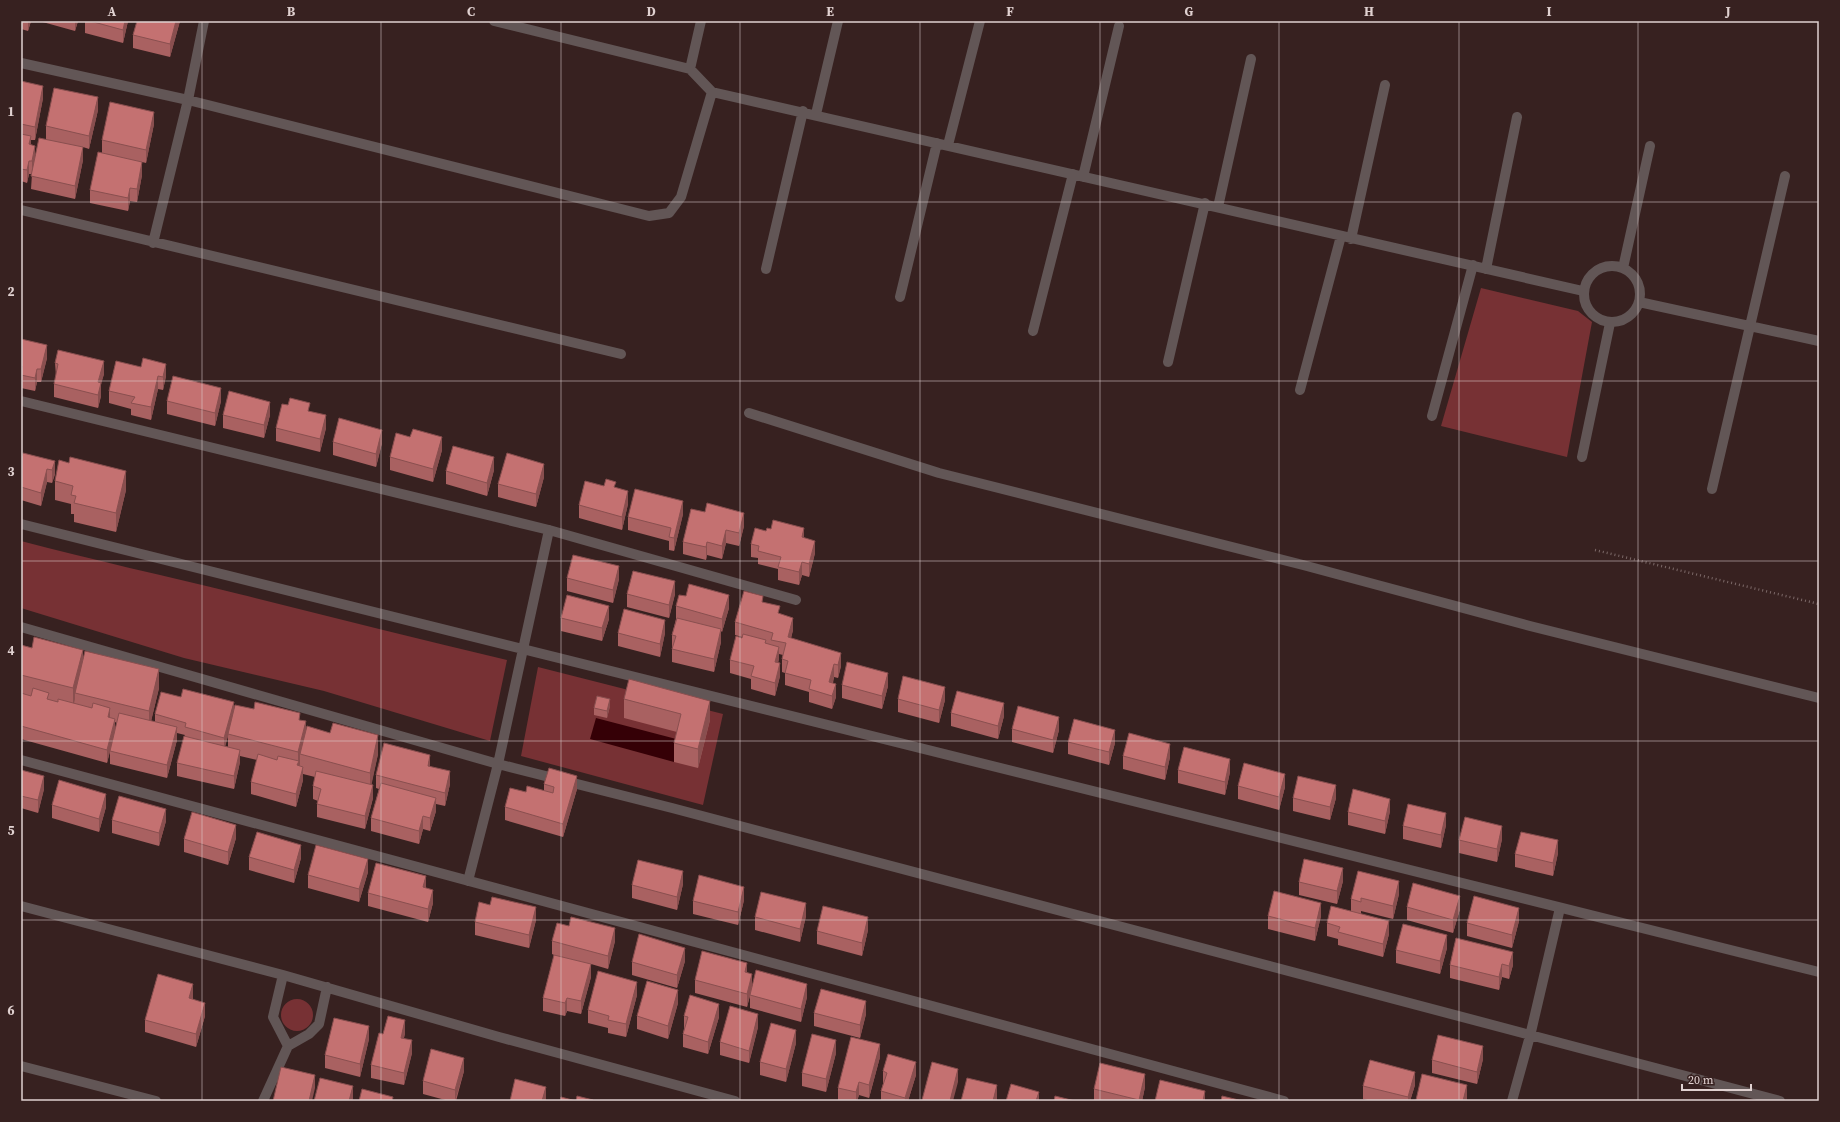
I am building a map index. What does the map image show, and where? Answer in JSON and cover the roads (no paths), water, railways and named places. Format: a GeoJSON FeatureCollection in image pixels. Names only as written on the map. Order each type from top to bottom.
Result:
{"type":"FeatureCollection","features":[{"type":"Feature","properties":{"kind":"street"},"geometry":{"type":"LineString","coordinates":[[153,243],[188,100],[204,21]]}},
{"type":"Feature","properties":{"kind":"street"},"geometry":{"type":"LineString","coordinates":[[494,21],[690,69],[712,92],[803,111],[948,146],[1205,203],[1351,239],[1583,291]]}},
{"type":"Feature","properties":{"kind":"street"},"geometry":{"type":"LineString","coordinates":[[690,69],[701,21]]}},
{"type":"Feature","properties":{"kind":"street"},"geometry":{"type":"LineString","coordinates":[[816,114],[838,21]]}},
{"type":"Feature","properties":{"kind":"street"},"geometry":{"type":"LineString","coordinates":[[948,146],[980,21]]}},
{"type":"Feature","properties":{"kind":"street"},"geometry":{"type":"LineString","coordinates":[[1032,331],[1078,176],[1119,26]]}},
{"type":"Feature","properties":{"kind":"street"},"geometry":{"type":"LineString","coordinates":[[1218,207],[1251,59]]}},
{"type":"Feature","properties":{"kind":"street"},"geometry":{"type":"LineString","coordinates":[[21,63],[188,100],[649,216],[669,213],[681,197],[712,92]]}},
{"type":"Feature","properties":{"kind":"street"},"geometry":{"type":"LineString","coordinates":[[1351,239],[1385,85]]}},
{"type":"Feature","properties":{"kind":"street"},"geometry":{"type":"LineString","coordinates":[[766,269],[803,111]]}},
{"type":"Feature","properties":{"kind":"street"},"geometry":{"type":"LineString","coordinates":[[1486,270],[1517,117]]}},
{"type":"Feature","properties":{"kind":"street"},"geometry":{"type":"LineString","coordinates":[[900,297],[937,143]]}},
{"type":"Feature","properties":{"kind":"street"},"geometry":{"type":"LineString","coordinates":[[1623,268],[1650,146]]}},
{"type":"Feature","properties":{"kind":"street"},"geometry":{"type":"LineString","coordinates":[[1712,489],[1785,176]]}},
{"type":"Feature","properties":{"kind":"street"},"geometry":{"type":"LineString","coordinates":[[1168,362],[1205,203]]}},
{"type":"Feature","properties":{"kind":"street"},"geometry":{"type":"LineString","coordinates":[[21,210],[153,243],[621,354]]}},
{"type":"Feature","properties":{"kind":"street"},"geometry":{"type":"LineString","coordinates":[[1300,390],[1341,236]]}},
{"type":"Feature","properties":{"kind":"street"},"geometry":{"type":"LineString","coordinates":[[1432,416],[1473,266]]}},
{"type":"Feature","properties":{"kind":"street"},"geometry":{"type":"LineString","coordinates":[[1607,266],[1623,268],[1632,275],[1638,283],[1640,292],[1639,302],[1635,310],[1628,317],[1620,321],[1610,323],[1601,321],[1593,316],[1584,300],[1583,291],[1591,274],[1598,269],[1607,266]]}},
{"type":"Feature","properties":{"kind":"street"},"geometry":{"type":"LineString","coordinates":[[1639,302],[1819,341]]}},
{"type":"Feature","properties":{"kind":"street"},"geometry":{"type":"LineString","coordinates":[[1582,457],[1610,323]]}},
{"type":"Feature","properties":{"kind":"street"},"geometry":{"type":"LineString","coordinates":[[21,401],[549,530],[796,600]]}},
{"type":"Feature","properties":{"kind":"street"},"geometry":{"type":"LineString","coordinates":[[749,413],[939,473],[1296,563],[1530,626],[1819,698]]}},
{"type":"Feature","properties":{"kind":"street"},"geometry":{"type":"LineString","coordinates":[[21,524],[523,647],[1819,972]]}},
{"type":"Feature","properties":{"kind":"street"},"geometry":{"type":"LineString","coordinates":[[468,881],[498,764],[549,530]]}},
{"type":"Feature","properties":{"kind":"street"},"geometry":{"type":"LineString","coordinates":[[21,627],[498,764],[672,808],[1780,1101]]}},
{"type":"Feature","properties":{"kind":"street"},"geometry":{"type":"LineString","coordinates":[[21,760],[1284,1101]]}},
{"type":"Feature","properties":{"kind":"street"},"geometry":{"type":"LineString","coordinates":[[21,906],[327,987],[499,1037],[735,1101]]}},
{"type":"Feature","properties":{"kind":"street"},"geometry":{"type":"LineString","coordinates":[[1512,1101],[1530,1036],[1560,908]]}},
{"type":"Feature","properties":{"kind":"street"},"geometry":{"type":"LineString","coordinates":[[283,975],[273,1017],[288,1046]]}},
{"type":"Feature","properties":{"kind":"street"},"geometry":{"type":"LineString","coordinates":[[263,1101],[288,1046],[309,1034],[319,1024],[327,987]]}},
{"type":"Feature","properties":{"kind":"street"},"geometry":{"type":"LineString","coordinates":[[21,1066],[156,1101]]}}]}
